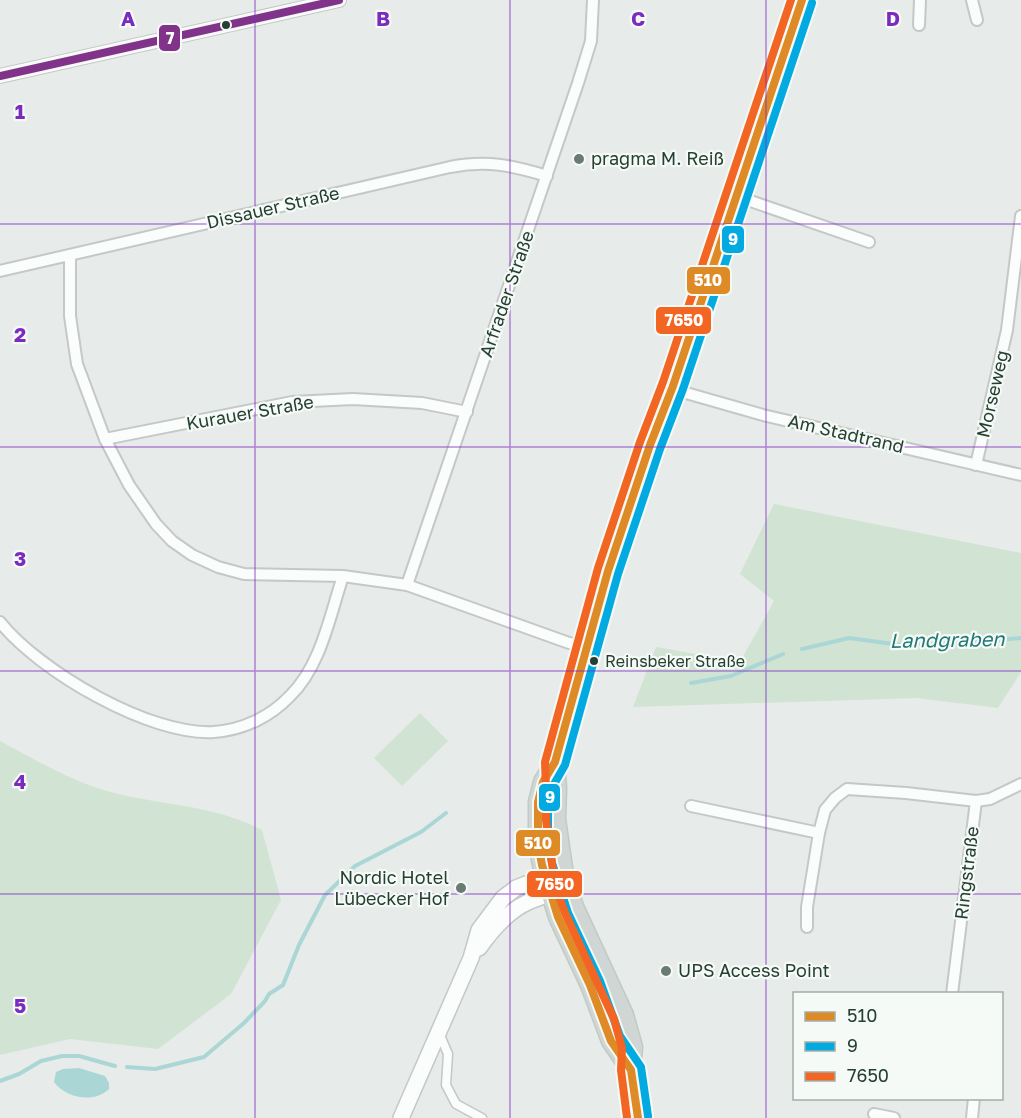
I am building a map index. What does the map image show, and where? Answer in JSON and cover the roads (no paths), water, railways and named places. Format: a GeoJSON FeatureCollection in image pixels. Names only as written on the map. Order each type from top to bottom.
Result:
{"type":"FeatureCollection","features":[{"type":"Feature","properties":{"kind":"main road"},"geometry":{"type":"LineString","coordinates":[[631,1070],[612,1041],[590,985],[558,917],[548,888],[538,843],[538,802],[543,782],[555,762],[608,571],[650,445],[673,386],[802,0]]}},
{"type":"Feature","properties":{"kind":"main road"},"geometry":{"type":"LineString","coordinates":[[555,762],[556,819],[565,882],[577,915],[624,1015],[633,1047],[631,1070],[638,1118]]}},
{"type":"Feature","properties":{"kind":"main road"},"geometry":{"type":"LineString","coordinates":[[401,1118],[471,958],[488,935],[514,910],[548,888],[565,882]]}},
{"type":"Feature","properties":{"kind":"street"},"geometry":{"type":"LineString","coordinates":[[0,76],[336,0]]}},
{"type":"Feature","properties":{"kind":"street","name":"Arfrader Straße"},"geometry":{"type":"LineString","coordinates":[[407,585],[591,41],[593,0]]}},
{"type":"Feature","properties":{"kind":"street"},"geometry":{"type":"LineString","coordinates":[[919,25],[920,0]]}},
{"type":"Feature","properties":{"kind":"street"},"geometry":{"type":"LineString","coordinates":[[972,0],[977,20]]}},
{"type":"Feature","properties":{"kind":"street","name":"Dissauer Straße"},"geometry":{"type":"LineString","coordinates":[[0,271],[469,164],[487,162],[513,166],[546,176]]}},
{"type":"Feature","properties":{"kind":"street"},"geometry":{"type":"LineString","coordinates":[[736,196],[869,242]]}},
{"type":"Feature","properties":{"kind":"street","name":"Morseweg"},"geometry":{"type":"LineString","coordinates":[[976,465],[1007,330],[1021,216]]}},
{"type":"Feature","properties":{"kind":"street"},"geometry":{"type":"LineString","coordinates":[[69,255],[70,316],[77,364],[105,439],[129,484],[156,524],[172,541],[192,555],[218,567],[244,574],[343,576],[407,585],[569,643],[588,647]]}},
{"type":"Feature","properties":{"kind":"street","name":"Am Stadtrand"},"geometry":{"type":"LineString","coordinates":[[673,386],[686,393],[763,415],[1021,475]]}},
{"type":"Feature","properties":{"kind":"street","name":"Kurauer Straße"},"geometry":{"type":"LineString","coordinates":[[105,439],[292,402],[353,399],[422,404],[467,412]]}},
{"type":"Feature","properties":{"kind":"street"},"geometry":{"type":"LineString","coordinates":[[0,622],[31,653],[49,666],[73,682],[127,711],[173,728],[213,732],[240,728],[256,722],[292,695],[316,656],[343,576]]}},
{"type":"Feature","properties":{"kind":"street","name":"Ringstraße"},"geometry":{"type":"LineString","coordinates":[[951,992],[976,801],[990,799],[1021,784]]}},
{"type":"Feature","properties":{"kind":"street"},"geometry":{"type":"LineString","coordinates":[[807,927],[807,907],[825,810],[847,789],[976,801]]}},
{"type":"Feature","properties":{"kind":"street"},"geometry":{"type":"LineString","coordinates":[[691,806],[819,833]]}},
{"type":"Feature","properties":{"kind":"street"},"geometry":{"type":"LineString","coordinates":[[439,1033],[448,1054],[446,1085],[456,1104],[482,1118]]}},
{"type":"Feature","properties":{"kind":"street"},"geometry":{"type":"LineString","coordinates":[[972,1118],[974,1100]]}},
{"type":"Feature","properties":{"kind":"street"},"geometry":{"type":"LineString","coordinates":[[874,1114],[894,1118]]}},
{"type":"Feature","properties":{"kind":"water"},"geometry":{"type":"Polygon","coordinates":[[[79,1068],[105,1076],[109,1089],[96,1096],[80,1097],[59,1088],[54,1082],[56,1072],[79,1068]]]}},
{"type":"Feature","properties":{"kind":"waterway","name":"Landgraben"},"geometry":{"type":"LineString","coordinates":[[802,649],[849,638],[901,645],[952,644],[1021,638]]}},
{"type":"Feature","properties":{"kind":"waterway","name":"Landgraben"},"geometry":{"type":"LineString","coordinates":[[691,683],[731,676],[783,654]]}},
{"type":"Feature","properties":{"kind":"waterway","name":"Landgraben"},"geometry":{"type":"LineString","coordinates":[[127,1067],[155,1069],[204,1057],[244,1023],[269,994],[283,985],[299,945],[325,895],[355,866],[421,832],[446,813]]}},
{"type":"Feature","properties":{"kind":"waterway","name":"Landgraben"},"geometry":{"type":"LineString","coordinates":[[0,1081],[19,1074],[41,1061],[62,1056],[79,1056],[115,1066]]}},
{"type":"Feature","properties":{"kind":"place","name":"pragma M. Reiß"},"geometry":{"type":"Point","coordinates":[579,159]}},
{"type":"Feature","properties":{"kind":"place","name":"Reinsbeker Straße"},"geometry":{"type":"Point","coordinates":[594,661]}},
{"type":"Feature","properties":{"kind":"place","name":"Nordic Hotel Lübecker Hof"},"geometry":{"type":"Point","coordinates":[461,888]}},
{"type":"Feature","properties":{"kind":"place","name":"UPS Access Point"},"geometry":{"type":"Point","coordinates":[666,971]}}]}
